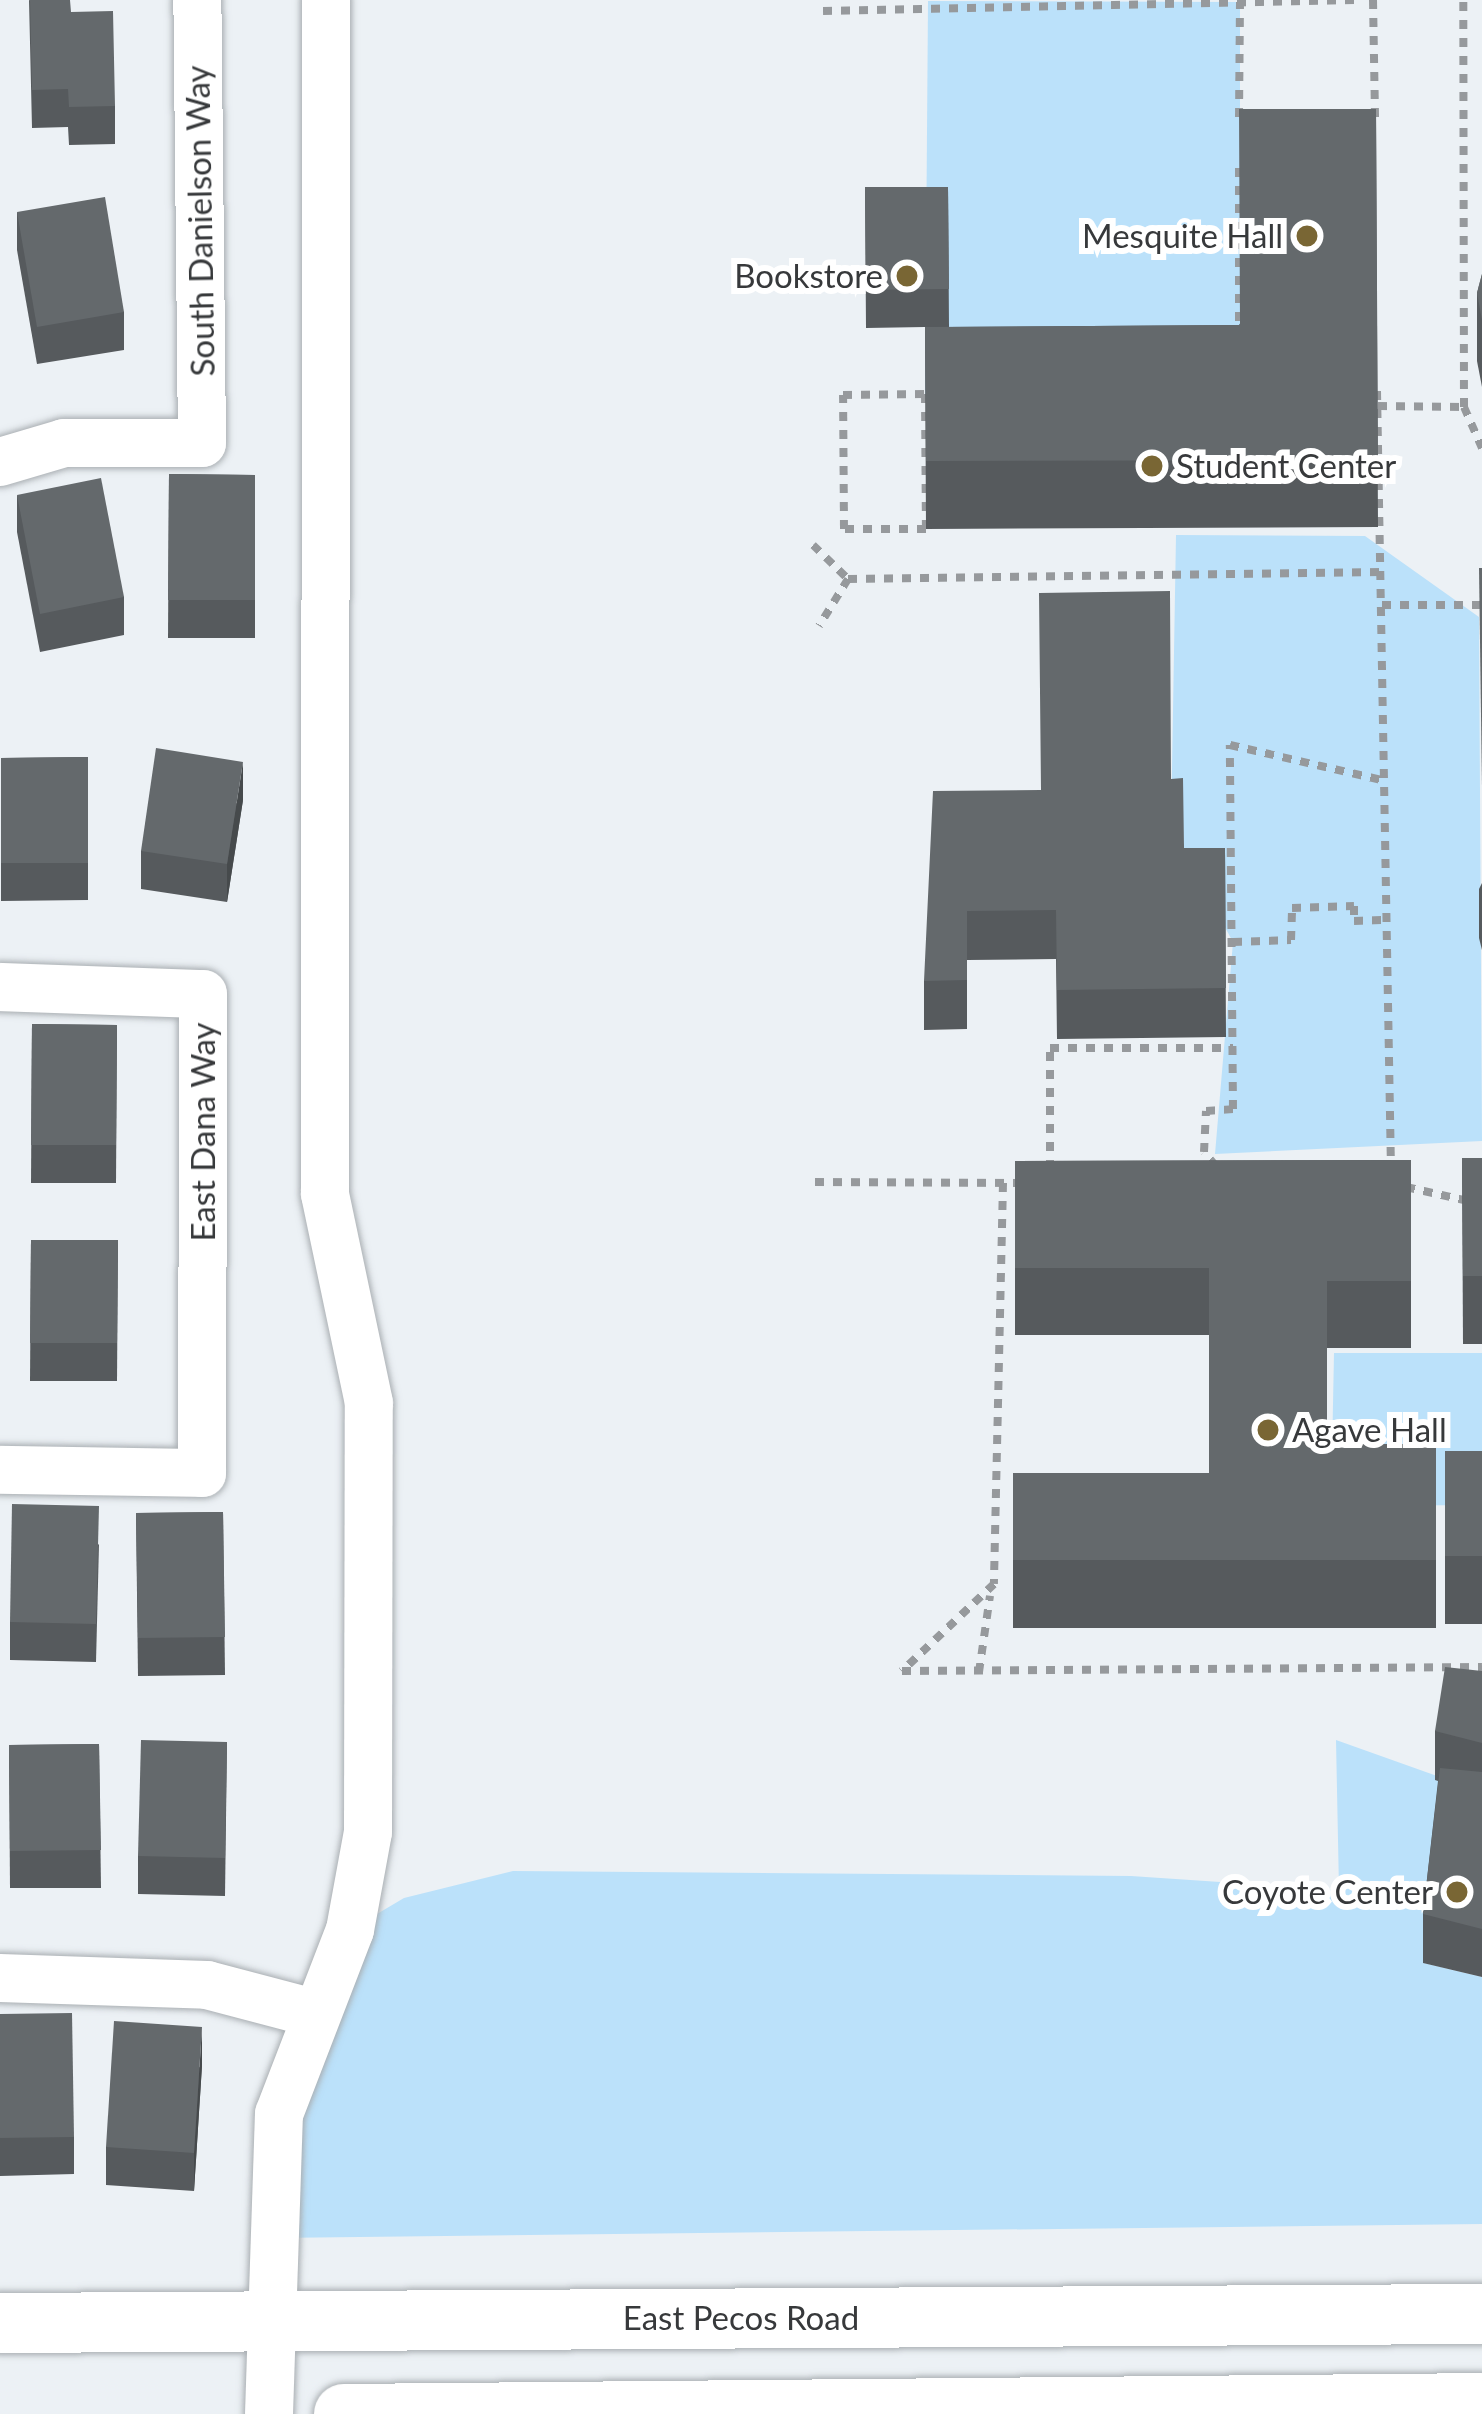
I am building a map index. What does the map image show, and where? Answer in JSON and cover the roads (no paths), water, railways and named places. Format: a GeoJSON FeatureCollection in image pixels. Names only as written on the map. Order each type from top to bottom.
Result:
{"type":"FeatureCollection","features":[{"type":"Feature","properties":{"kind":"main road","name":"East Pecos Road"},"geometry":{"type":"LineString","coordinates":[[0,2323],[1482,2314]]}},
{"type":"Feature","properties":{"kind":"main road"},"geometry":{"type":"LineString","coordinates":[[344,2414],[1482,2403]]}},
{"type":"Feature","properties":{"kind":"street","name":"South Danielson Way"},"geometry":{"type":"LineString","coordinates":[[0,462],[64,443],[202,443],[197,0]]}},
{"type":"Feature","properties":{"kind":"street"},"geometry":{"type":"LineString","coordinates":[[269,2414],[279,2114],[309,2012],[350,1930],[368,1832],[369,1403],[325,1194],[326,0]]}},
{"type":"Feature","properties":{"kind":"street","name":"East Dana Way"},"geometry":{"type":"LineString","coordinates":[[0,987],[203,994],[202,1473],[0,1470]]}},
{"type":"Feature","properties":{"kind":"street"},"geometry":{"type":"LineString","coordinates":[[0,1978],[207,1985],[309,2012]]}},
{"type":"Feature","properties":{"kind":"place","name":"Mesquite Hall"},"geometry":{"type":"Point","coordinates":[1307,236]}},
{"type":"Feature","properties":{"kind":"place","name":"Bookstore"},"geometry":{"type":"Point","coordinates":[907,276]}},
{"type":"Feature","properties":{"kind":"place","name":"Student Center"},"geometry":{"type":"Point","coordinates":[1152,466]}},
{"type":"Feature","properties":{"kind":"place","name":"Agave Hall"},"geometry":{"type":"Point","coordinates":[1268,1430]}},
{"type":"Feature","properties":{"kind":"place","name":"Coyote Center"},"geometry":{"type":"Point","coordinates":[1457,1892]}}]}
